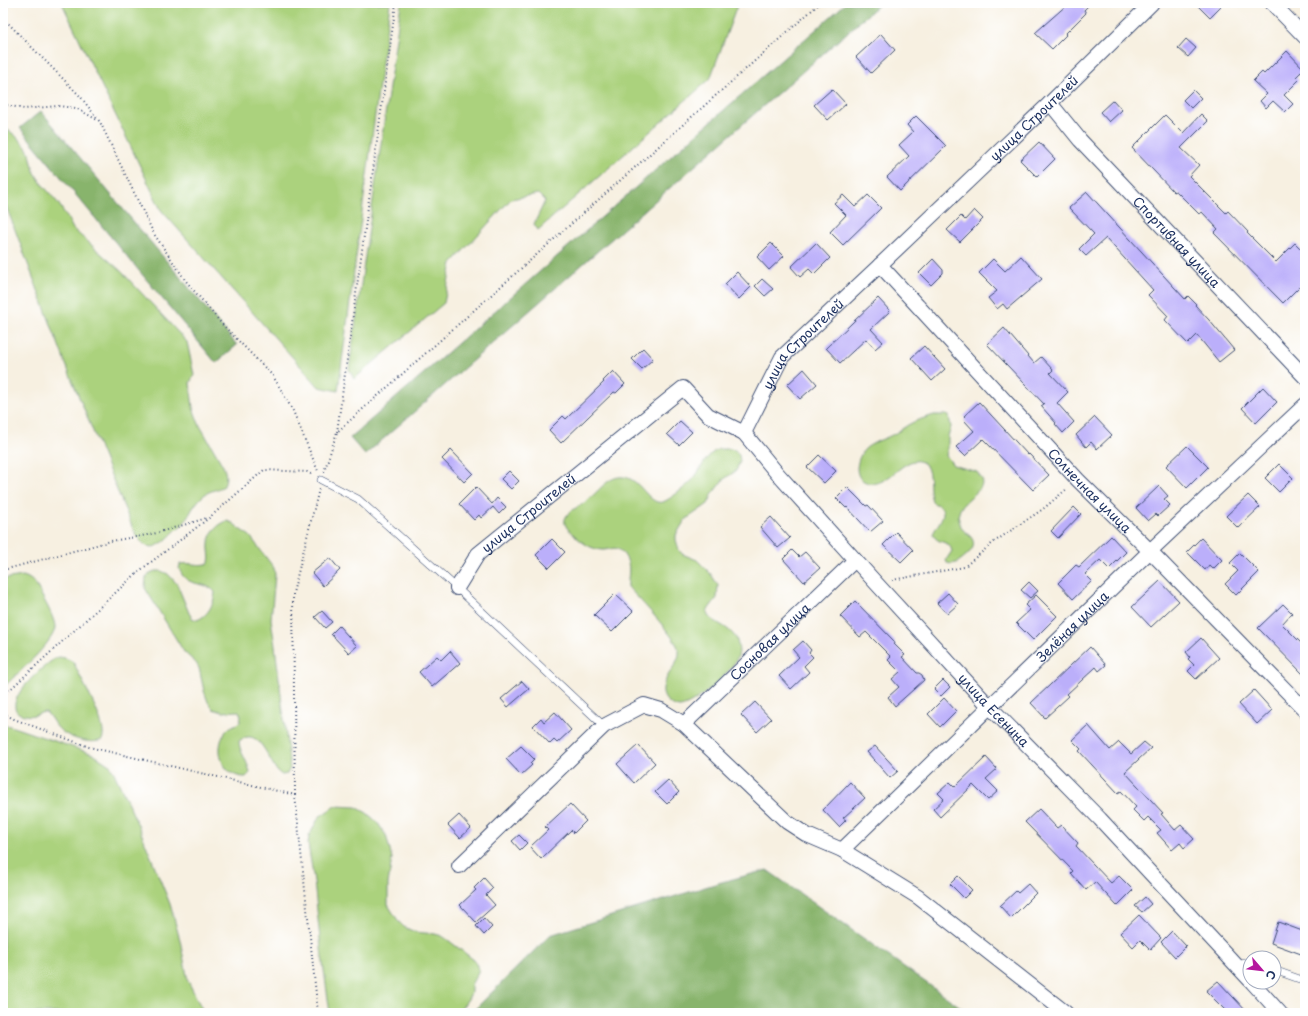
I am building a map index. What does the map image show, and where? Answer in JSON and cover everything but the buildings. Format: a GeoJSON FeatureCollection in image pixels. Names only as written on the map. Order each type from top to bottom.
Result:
{"type":"FeatureCollection","features":[{"type":"Feature","properties":{"kind":"street","name":"улица Строителей"},"geometry":{"type":"LineString","coordinates":[[457,588],[478,554],[683,388],[708,415],[744,433],[782,357],[1050,104],[1152,3]]}},
{"type":"Feature","properties":{"kind":"street"},"geometry":{"type":"LineString","coordinates":[[1272,3],[1305,37]]}},
{"type":"Feature","properties":{"kind":"street","name":"Спортивная улица"},"geometry":{"type":"LineString","coordinates":[[1050,104],[1080,140],[1305,377]]}},
{"type":"Feature","properties":{"kind":"street","name":"Солнечная улица"},"geometry":{"type":"LineString","coordinates":[[880,265],[1078,480],[1150,551],[1305,710]]}},
{"type":"Feature","properties":{"kind":"street","name":"Зелёная улица"},"geometry":{"type":"LineString","coordinates":[[842,850],[1150,551],[1305,405]]}},
{"type":"Feature","properties":{"kind":"street","name":"улица Есенина"},"geometry":{"type":"LineString","coordinates":[[744,433],[776,472],[989,706],[1242,963]]}},
{"type":"Feature","properties":{"kind":"street","name":"Сосновая улица"},"geometry":{"type":"LineString","coordinates":[[684,724],[855,560]]}},
{"type":"Feature","properties":{"kind":"street"},"geometry":{"type":"LineString","coordinates":[[459,866],[604,726],[644,705],[661,710],[684,724],[787,822],[808,835],[842,850],[918,897],[1066,1013]]}},
{"type":"Feature","properties":{"kind":"street","name":"улица Есенина"},"geometry":{"type":"LineString","coordinates":[[1259,990],[1280,1013]]}},
{"type":"Feature","properties":{"kind":"lane"},"geometry":{"type":"LineString","coordinates":[[321,480],[358,499],[457,588],[604,726]]}},
{"type":"Feature","properties":{"kind":"lane"},"geometry":{"type":"LineString","coordinates":[[1282,973],[1305,981]]}},
{"type":"Feature","properties":{"kind":"path"},"geometry":{"type":"LineString","coordinates":[[318,1013],[295,795],[294,593],[321,480],[337,432],[396,3]]}},
{"type":"Feature","properties":{"kind":"path"},"geometry":{"type":"LineString","coordinates":[[337,432],[820,3]]}},
{"type":"Feature","properties":{"kind":"path"},"geometry":{"type":"LineString","coordinates":[[3,18],[80,96],[100,122],[129,185],[154,234],[162,246],[186,281],[216,317],[273,376],[293,411],[321,480]]}},
{"type":"Feature","properties":{"kind":"path"},"geometry":{"type":"LineString","coordinates":[[3,104],[24,109],[58,106],[76,108],[100,122]]}},
{"type":"Feature","properties":{"kind":"path"},"geometry":{"type":"LineString","coordinates":[[3,696],[138,572],[208,518],[264,470],[306,472],[321,480]]}},
{"type":"Feature","properties":{"kind":"path"},"geometry":{"type":"LineString","coordinates":[[876,583],[964,567],[994,542],[1043,509],[1078,480]]}},
{"type":"Feature","properties":{"kind":"path"},"geometry":{"type":"LineString","coordinates":[[3,570],[111,541],[153,534],[208,518]]}},
{"type":"Feature","properties":{"kind":"path"},"geometry":{"type":"LineString","coordinates":[[3,713],[14,719],[89,747],[295,795]]}},
{"type":"Feature","properties":{"kind":"green space"},"geometry":{"type":"Polygon","coordinates":[[[62,3],[390,3],[338,391],[319,387],[161,210],[62,3]]]}},
{"type":"Feature","properties":{"kind":"green space"},"geometry":{"type":"Polygon","coordinates":[[[401,3],[738,3],[710,79],[538,230],[534,224],[545,201],[538,194],[511,199],[452,263],[444,303],[354,379],[349,369],[401,3]]]}},
{"type":"Feature","properties":{"kind":"green space"},"geometry":{"type":"Polygon","coordinates":[[[846,3],[881,3],[365,455],[350,438],[846,3]]]}},
{"type":"Feature","properties":{"kind":"green space"},"geometry":{"type":"Polygon","coordinates":[[[41,111],[237,345],[216,363],[20,128],[41,111]]]}},
{"type":"Feature","properties":{"kind":"green space"},"geometry":{"type":"Polygon","coordinates":[[[3,127],[15,135],[26,147],[30,154],[34,171],[42,184],[58,203],[73,229],[121,271],[187,342],[194,375],[190,383],[193,408],[199,424],[223,466],[226,480],[224,486],[204,495],[183,524],[158,545],[152,547],[143,543],[133,529],[70,375],[3,198],[3,127]]]}},
{"type":"Feature","properties":{"kind":"green space"},"geometry":{"type":"Polygon","coordinates":[[[934,415],[949,416],[951,427],[948,436],[948,448],[946,455],[953,465],[977,472],[983,481],[978,490],[963,505],[958,516],[963,529],[973,541],[974,544],[972,550],[965,557],[953,564],[947,563],[946,560],[952,551],[950,547],[946,543],[937,540],[933,534],[943,512],[939,506],[933,503],[931,498],[929,473],[925,464],[918,461],[910,462],[887,478],[871,484],[859,477],[857,469],[860,456],[866,448],[894,434],[911,423],[934,415]]]}},
{"type":"Feature","properties":{"kind":"green space"},"geometry":{"type":"Polygon","coordinates":[[[719,449],[735,450],[739,455],[740,461],[736,471],[722,481],[713,493],[708,504],[685,520],[676,535],[676,540],[682,554],[697,560],[710,573],[718,585],[717,598],[707,611],[708,616],[733,634],[736,638],[739,654],[735,662],[722,678],[704,694],[687,705],[679,707],[669,703],[664,696],[663,690],[664,683],[678,657],[679,651],[677,645],[665,628],[628,587],[629,567],[627,560],[622,552],[616,548],[603,550],[594,548],[580,541],[566,526],[565,521],[568,514],[609,481],[619,477],[624,477],[635,482],[653,500],[658,502],[666,501],[688,484],[694,478],[707,458],[719,449]]]}},
{"type":"Feature","properties":{"kind":"green space"},"geometry":{"type":"Polygon","coordinates":[[[227,521],[233,523],[250,536],[274,568],[275,575],[271,619],[290,768],[287,774],[282,775],[278,772],[262,746],[252,737],[246,737],[239,741],[240,749],[250,773],[246,777],[237,776],[230,772],[225,766],[221,759],[221,743],[229,728],[240,722],[241,716],[239,711],[223,712],[213,709],[208,702],[204,691],[199,668],[196,663],[184,652],[145,588],[146,578],[150,573],[161,571],[168,574],[177,584],[192,618],[197,620],[204,616],[212,605],[215,592],[204,585],[192,582],[185,578],[179,569],[180,564],[202,565],[209,563],[209,539],[212,532],[220,524],[227,521]]]}},
{"type":"Feature","properties":{"kind":"green space"},"geometry":{"type":"Polygon","coordinates":[[[23,576],[30,579],[38,588],[54,620],[55,627],[49,641],[3,688],[3,579],[23,576]]]}},
{"type":"Feature","properties":{"kind":"green space"},"geometry":{"type":"Polygon","coordinates":[[[59,657],[72,661],[75,665],[102,725],[102,740],[91,742],[73,738],[62,732],[46,712],[27,715],[20,714],[15,708],[15,701],[19,693],[34,676],[54,659],[59,657]]]}},
{"type":"Feature","properties":{"kind":"green space"},"geometry":{"type":"Polygon","coordinates":[[[3,725],[93,754],[111,766],[138,825],[170,904],[180,940],[188,981],[204,1013],[3,1013],[3,725]]]}},
{"type":"Feature","properties":{"kind":"green space"},"geometry":{"type":"Polygon","coordinates":[[[335,806],[356,807],[367,813],[377,822],[386,835],[392,858],[388,884],[388,905],[399,922],[404,927],[415,932],[442,936],[474,960],[479,970],[471,985],[471,993],[458,1013],[330,1013],[308,844],[309,836],[319,817],[335,806]]]}},
{"type":"Feature","properties":{"kind":"green space"},"geometry":{"type":"Polygon","coordinates":[[[767,870],[969,1013],[471,1013],[550,935],[718,883],[767,870]]]}}]}
